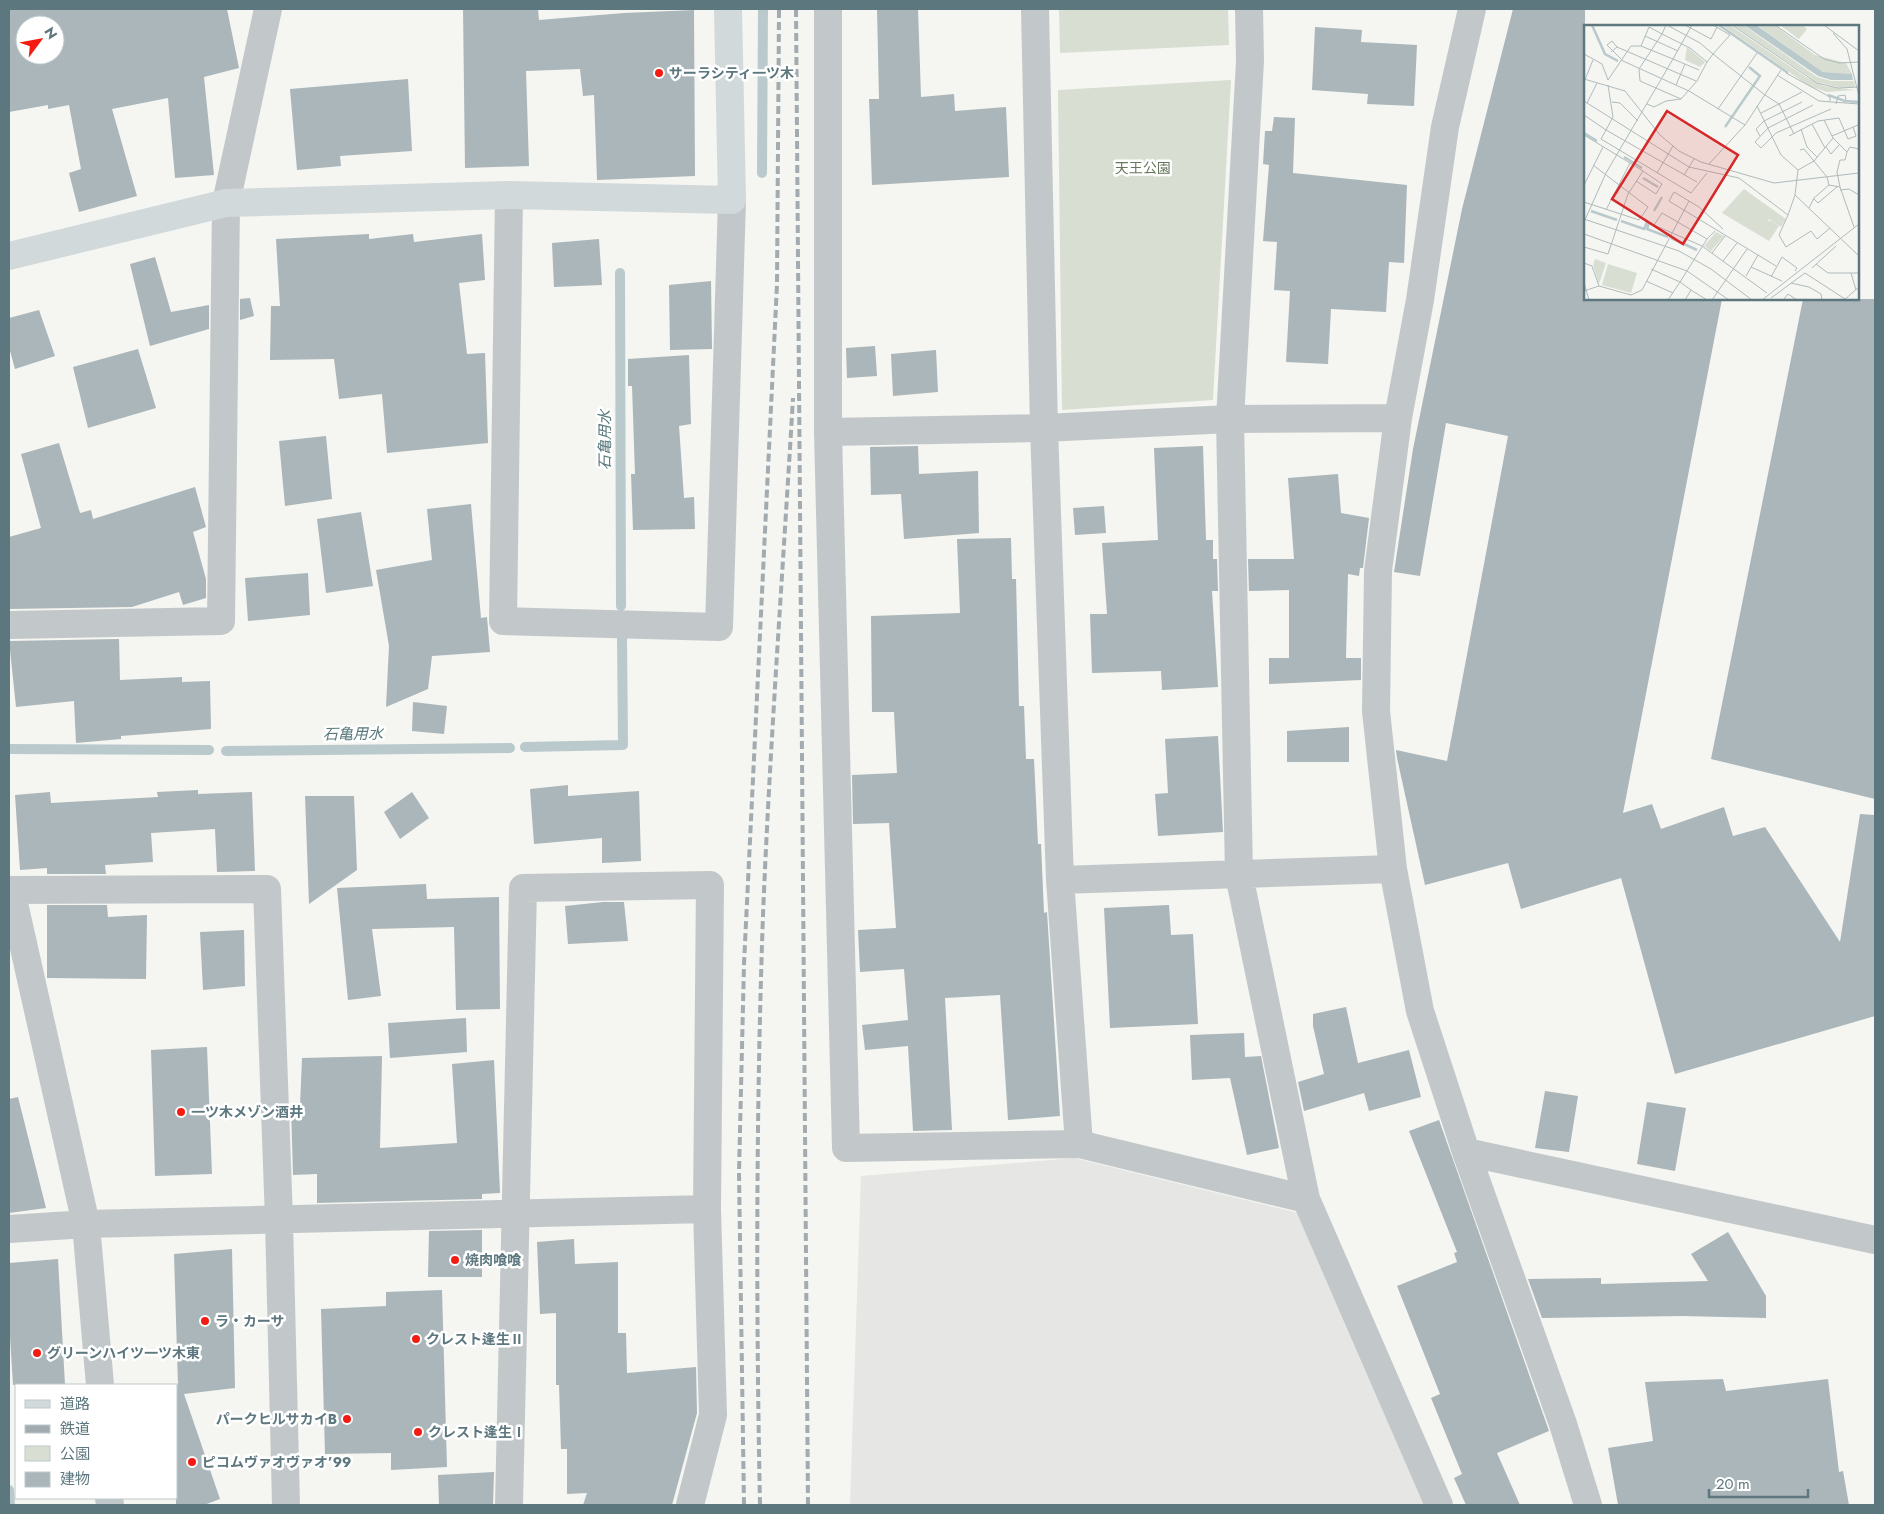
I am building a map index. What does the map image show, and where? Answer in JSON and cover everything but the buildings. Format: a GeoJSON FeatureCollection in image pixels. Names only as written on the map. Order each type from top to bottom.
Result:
{"type":"FeatureCollection","features":[{"type":"Feature","properties":{"kind":"street"},"geometry":{"type":"LineString","coordinates":[[9,624],[221,621],[226,203],[268,9]]}},
{"type":"Feature","properties":{"kind":"street"},"geometry":{"type":"LineString","coordinates":[[509,195],[503,621],[719,627],[732,200],[728,9]]}},
{"type":"Feature","properties":{"kind":"street"},"geometry":{"type":"LineString","coordinates":[[828,9],[828,432],[846,1148],[1079,1144],[1306,1199]]}},
{"type":"Feature","properties":{"kind":"street"},"geometry":{"type":"LineString","coordinates":[[1035,9],[1044,428],[1060,880],[1079,1144]]}},
{"type":"Feature","properties":{"kind":"street"},"geometry":{"type":"LineString","coordinates":[[1250,9],[1250,61],[1230,419],[1239,875],[1306,1199],[1439,1505]]}},
{"type":"Feature","properties":{"kind":"street"},"geometry":{"type":"LineString","coordinates":[[1472,9],[1444,128],[1420,300],[1398,418],[1378,571],[1376,710],[1393,868],[1420,1011],[1466,1152],[1563,1424],[1588,1505]]}},
{"type":"Feature","properties":{"kind":"street"},"geometry":{"type":"LineString","coordinates":[[9,256],[226,203],[509,195],[732,200]]}},
{"type":"Feature","properties":{"kind":"street"},"geometry":{"type":"LineString","coordinates":[[828,432],[1044,428],[1230,419],[1398,418]]}},
{"type":"Feature","properties":{"kind":"street"},"geometry":{"type":"LineString","coordinates":[[1060,880],[1393,868]]}},
{"type":"Feature","properties":{"kind":"street"},"geometry":{"type":"LineString","coordinates":[[509,1505],[523,888],[710,885],[707,1208],[713,1415],[690,1505]]}},
{"type":"Feature","properties":{"kind":"street"},"geometry":{"type":"LineString","coordinates":[[100,1384],[86,1224],[11,890],[267,889],[279,1220],[286,1505]]}},
{"type":"Feature","properties":{"kind":"street"},"geometry":{"type":"LineString","coordinates":[[1466,1152],[1875,1240]]}},
{"type":"Feature","properties":{"kind":"street"},"geometry":{"type":"LineString","coordinates":[[9,1229],[86,1224],[707,1208]]}},
{"type":"Feature","properties":{"kind":"shaded area"},"geometry":{"type":"Polygon","coordinates":[[[1074,1158],[1299,1213],[1424,1505],[850,1505],[861,1176],[1074,1158]]]}},
{"type":"Feature","properties":{"kind":"green space"},"geometry":{"type":"Polygon","coordinates":[[[1059,9],[1228,9],[1229,45],[1060,53],[1059,9]]]}},
{"type":"Feature","properties":{"kind":"green space","name":"天王公園"},"geometry":{"type":"Polygon","coordinates":[[[1231,80],[1213,400],[1062,410],[1058,90],[1231,80]]]}},
{"type":"Feature","properties":{"kind":"waterway","name":"石亀用水"},"geometry":{"type":"LineString","coordinates":[[762,173],[763,9]]}},
{"type":"Feature","properties":{"kind":"waterway","name":"石亀用水"},"geometry":{"type":"LineString","coordinates":[[620,273],[621,606]]}},
{"type":"Feature","properties":{"kind":"waterway","name":"石亀用水"},"geometry":{"type":"LineString","coordinates":[[525,747],[623,745],[622,637]]}},
{"type":"Feature","properties":{"kind":"waterway","name":"石亀用水"},"geometry":{"type":"LineString","coordinates":[[226,751],[510,748]]}},
{"type":"Feature","properties":{"kind":"waterway","name":"石亀用水"},"geometry":{"type":"LineString","coordinates":[[9,749],[209,750]]}},
{"type":"Feature","properties":{"kind":"waterway","name":"石亀用水"},"geometry":{"type":"LineString","coordinates":[[9,1490],[10,1505]]}},
{"type":"Feature","properties":{"kind":"railway"},"geometry":{"type":"LineString","coordinates":[[744,1505],[739,1173],[744,964],[777,284],[779,9]]}},
{"type":"Feature","properties":{"kind":"railway"},"geometry":{"type":"LineString","coordinates":[[796,9],[808,1505]]}},
{"type":"Feature","properties":{"kind":"railway"},"geometry":{"type":"LineString","coordinates":[[760,1505],[757,1210],[763,915],[793,398]]}},
{"type":"Feature","properties":{"kind":"place","name":"サーラシティ一ツ木"},"geometry":{"type":"Point","coordinates":[659,73]}},
{"type":"Feature","properties":{"kind":"place","name":"一ツ木メゾン酒井"},"geometry":{"type":"Point","coordinates":[181,1112]}},
{"type":"Feature","properties":{"kind":"place","name":"焼肉喰喰"},"geometry":{"type":"Point","coordinates":[455,1260]}},
{"type":"Feature","properties":{"kind":"place","name":"ラ・カーサ"},"geometry":{"type":"Point","coordinates":[205,1321]}},
{"type":"Feature","properties":{"kind":"place","name":"クレスト逢生Ⅱ"},"geometry":{"type":"Point","coordinates":[416,1339]}},
{"type":"Feature","properties":{"kind":"place","name":"グリーンハイツ一ツ木東"},"geometry":{"type":"Point","coordinates":[37,1353]}},
{"type":"Feature","properties":{"kind":"place","name":"パークヒルサカイB"},"geometry":{"type":"Point","coordinates":[347,1419]}},
{"type":"Feature","properties":{"kind":"place","name":"クレスト逢生Ⅰ"},"geometry":{"type":"Point","coordinates":[418,1432]}},
{"type":"Feature","properties":{"kind":"place","name":"ピコムヴァオヴァオ’99"},"geometry":{"type":"Point","coordinates":[192,1462]}}]}
